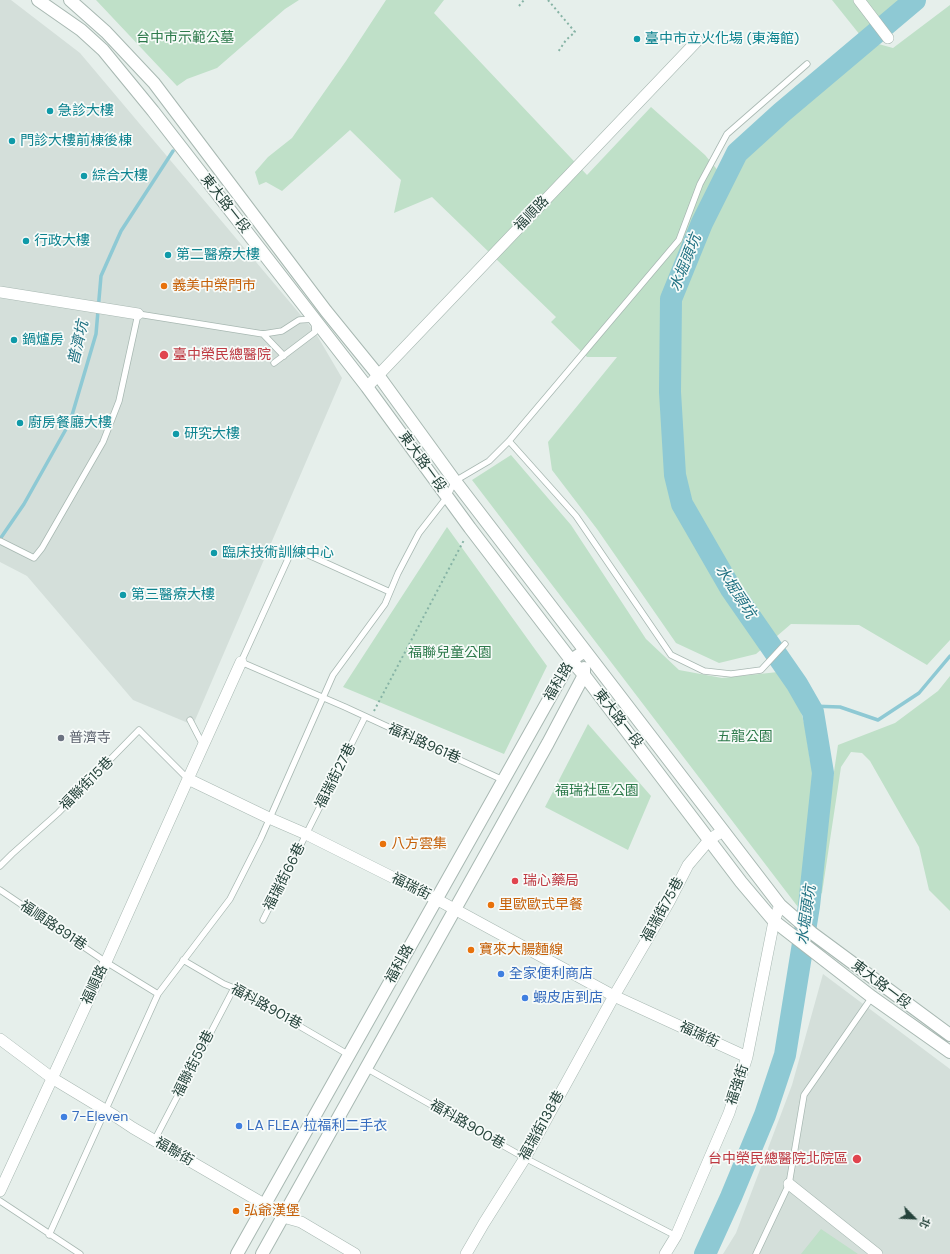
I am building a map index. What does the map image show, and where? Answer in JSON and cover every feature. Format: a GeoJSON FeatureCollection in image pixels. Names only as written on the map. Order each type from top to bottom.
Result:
{"type":"FeatureCollection","features":[{"type":"Feature","properties":{"kind":"street","name":"東大路一段"},"geometry":{"type":"LineString","coordinates":[[38,0],[81,30],[103,50],[153,111],[367,387],[470,528],[710,839],[741,882],[774,921],[872,997],[950,1052]]}},
{"type":"Feature","properties":{"kind":"street","name":"東大路一段"},"geometry":{"type":"LineString","coordinates":[[70,0],[106,32],[154,83],[326,310],[378,375],[455,481],[780,905],[812,934],[950,1036]]}},
{"type":"Feature","properties":{"kind":"street"},"geometry":{"type":"LineString","coordinates":[[859,0],[888,38]]}},
{"type":"Feature","properties":{"kind":"street","name":"福順路"},"geometry":{"type":"LineString","coordinates":[[367,387],[697,41]]}},
{"type":"Feature","properties":{"kind":"street"},"geometry":{"type":"LineString","coordinates":[[0,292],[138,314]]}},
{"type":"Feature","properties":{"kind":"street"},"geometry":{"type":"LineString","coordinates":[[314,319],[326,310]]}},
{"type":"Feature","properties":{"kind":"street","name":"福科路"},"geometry":{"type":"LineString","coordinates":[[237,1254],[571,660],[585,651]]}},
{"type":"Feature","properties":{"kind":"street","name":"福科路"},"geometry":{"type":"LineString","coordinates":[[262,1254],[548,743],[584,675],[585,651]]}},
{"type":"Feature","properties":{"kind":"street"},"geometry":{"type":"LineString","coordinates":[[188,779],[241,662]]}},
{"type":"Feature","properties":{"kind":"street","name":"福順路"},"geometry":{"type":"LineString","coordinates":[[0,1191],[106,962],[188,779]]}},
{"type":"Feature","properties":{"kind":"street","name":"福瑞街"},"geometry":{"type":"LineString","coordinates":[[188,779],[306,834],[436,899],[614,996],[747,1057]]}},
{"type":"Feature","properties":{"kind":"street","name":"福瑞街75巷"},"geometry":{"type":"LineString","coordinates":[[614,996],[688,865],[710,839],[723,831]]}},
{"type":"Feature","properties":{"kind":"street","name":"福強街"},"geometry":{"type":"LineString","coordinates":[[665,1254],[676,1236],[729,1112],[747,1057],[774,921],[780,905]]}},
{"type":"Feature","properties":{"kind":"street","name":"福瑞街138巷"},"geometry":{"type":"LineString","coordinates":[[466,1254],[525,1158],[614,996]]}},
{"type":"Feature","properties":{"kind":"street","name":"福聯街"},"geometry":{"type":"LineString","coordinates":[[0,1039],[52,1078],[154,1141],[264,1204],[283,1217],[301,1222],[356,1254]]}},
{"type":"Feature","properties":{"kind":"street"},"geometry":{"type":"LineString","coordinates":[[788,1184],[877,1254]]}},
{"type":"Feature","properties":{"kind":"lane"},"geometry":{"type":"LineString","coordinates":[[49,1235],[105,1111],[156,992],[183,960],[230,899],[261,838],[333,675],[385,604],[398,573],[419,533],[447,497],[455,481],[489,461],[509,441],[679,240],[700,184],[727,134],[807,64]]}},
{"type":"Feature","properties":{"kind":"lane"},"geometry":{"type":"LineString","coordinates":[[0,541],[34,558],[42,548],[103,442],[119,402],[138,314],[263,334],[282,331],[299,320],[314,319],[315,332],[274,363]]}},
{"type":"Feature","properties":{"kind":"lane"},"geometry":{"type":"LineString","coordinates":[[263,334],[284,356]]}},
{"type":"Feature","properties":{"kind":"lane"},"geometry":{"type":"LineString","coordinates":[[509,441],[576,516],[671,655],[704,671],[732,674],[761,670],[784,644]]}},
{"type":"Feature","properties":{"kind":"lane"},"geometry":{"type":"LineString","coordinates":[[241,662],[293,548],[390,592]]}},
{"type":"Feature","properties":{"kind":"lane","name":"福科路961巷"},"geometry":{"type":"LineString","coordinates":[[241,662],[345,707],[503,780]]}},
{"type":"Feature","properties":{"kind":"lane","name":"福瑞街27巷"},"geometry":{"type":"LineString","coordinates":[[306,834],[365,717]]}},
{"type":"Feature","properties":{"kind":"lane"},"geometry":{"type":"LineString","coordinates":[[190,720],[203,745]]}},
{"type":"Feature","properties":{"kind":"lane","name":"福聯街15巷"},"geometry":{"type":"LineString","coordinates":[[0,866],[58,813],[139,730],[188,779]]}},
{"type":"Feature","properties":{"kind":"lane","name":"福瑞街66巷"},"geometry":{"type":"LineString","coordinates":[[263,920],[306,834]]}},
{"type":"Feature","properties":{"kind":"lane","name":"福順路891巷"},"geometry":{"type":"LineString","coordinates":[[0,890],[106,962],[156,992]]}},
{"type":"Feature","properties":{"kind":"lane","name":"福科路901巷"},"geometry":{"type":"LineString","coordinates":[[183,960],[350,1055]]}},
{"type":"Feature","properties":{"kind":"lane","name":"福聯街59巷"},"geometry":{"type":"LineString","coordinates":[[154,1141],[234,988]]}},
{"type":"Feature","properties":{"kind":"lane"},"geometry":{"type":"LineString","coordinates":[[756,1254],[788,1184],[804,1095],[872,997]]}},
{"type":"Feature","properties":{"kind":"lane","name":"福科路900巷"},"geometry":{"type":"LineString","coordinates":[[366,1067],[525,1158],[676,1236]]}},
{"type":"Feature","properties":{"kind":"lane"},"geometry":{"type":"LineString","coordinates":[[0,1201],[49,1235],[80,1254]]}},
{"type":"Feature","properties":{"kind":"path"},"geometry":{"type":"LineString","coordinates":[[519,6],[524,0]]}},
{"type":"Feature","properties":{"kind":"path"},"geometry":{"type":"LineString","coordinates":[[548,0],[575,32],[566,40],[558,52]]}},
{"type":"Feature","properties":{"kind":"path"},"geometry":{"type":"LineString","coordinates":[[365,717],[374,711],[470,528]]}},
{"type":"Feature","properties":{"kind":"shaded area","name":"臺中榮民總醫院"},"geometry":{"type":"Polygon","coordinates":[[[0,0],[11,0],[80,53],[315,332],[342,378],[193,725],[133,700],[27,576],[0,562],[0,0]]]}},
{"type":"Feature","properties":{"kind":"shaded area","name":"台中榮民總醫院北院區"},"geometry":{"type":"Polygon","coordinates":[[[823,974],[950,1069],[950,1254],[723,1254],[736,1233],[792,1085],[823,974]]]}},
{"type":"Feature","properties":{"kind":"green space","name":"台中市示範公墓"},"geometry":{"type":"Polygon","coordinates":[[[96,0],[299,0],[285,9],[217,68],[187,79],[177,86],[96,0]]]}},
{"type":"Feature","properties":{"kind":"green space"},"geometry":{"type":"Polygon","coordinates":[[[386,0],[444,0],[434,13],[587,175],[651,107],[705,155],[720,173],[740,144],[796,86],[864,40],[893,48],[950,5],[950,640],[927,665],[859,625],[791,624],[756,654],[719,663],[676,643],[597,529],[552,470],[548,442],[617,357],[587,357],[551,322],[556,317],[432,197],[394,213],[401,180],[350,130],[282,191],[266,182],[259,185],[255,172],[268,157],[292,138],[346,61],[386,0]]]}},
{"type":"Feature","properties":{"kind":"green space"},"geometry":{"type":"Polygon","coordinates":[[[832,0],[914,0],[896,16],[864,40],[832,0]]]}},
{"type":"Feature","properties":{"kind":"green space","name":"五龍公園"},"geometry":{"type":"Polygon","coordinates":[[[511,455],[571,525],[646,639],[679,670],[722,678],[778,672],[796,694],[805,726],[810,760],[816,771],[801,911],[472,480],[511,455]]]}},
{"type":"Feature","properties":{"kind":"green space","name":"福聯兒童公園"},"geometry":{"type":"Polygon","coordinates":[[[447,527],[547,666],[504,754],[343,687],[447,527]]]}},
{"type":"Feature","properties":{"kind":"green space"},"geometry":{"type":"Polygon","coordinates":[[[950,676],[950,911],[929,890],[919,847],[870,761],[862,753],[851,752],[841,767],[822,893],[815,898],[838,745],[895,723],[938,691],[950,676]]]}},
{"type":"Feature","properties":{"kind":"green space","name":"福瑞社區公園"},"geometry":{"type":"Polygon","coordinates":[[[588,724],[651,796],[628,850],[545,807],[588,724]]]}},
{"type":"Feature","properties":{"kind":"green space"},"geometry":{"type":"Polygon","coordinates":[[[821,1229],[858,1254],[801,1254],[821,1229]]]}},
{"type":"Feature","properties":{"kind":"waterway","name":"水堀頭坑"},"geometry":{"type":"LineString","coordinates":[[705,1254],[731,1197],[765,1115],[785,1055],[809,906],[823,773],[813,712],[797,684],[731,589],[682,504],[675,475],[670,392],[671,299],[702,223],[737,153],[781,113],[915,0]]}},
{"type":"Feature","properties":{"kind":"waterway","name":"普濟坑"},"geometry":{"type":"LineString","coordinates":[[0,539],[24,504],[70,422],[96,334],[101,276],[121,231],[173,151]]}},
{"type":"Feature","properties":{"kind":"waterway"},"geometry":{"type":"LineString","coordinates":[[810,706],[840,707],[878,720],[919,693],[950,656]]}},
{"type":"Feature","properties":{"kind":"place","name":"臺中市立火化場 (東海館)"},"geometry":{"type":"Point","coordinates":[637,39]}},
{"type":"Feature","properties":{"kind":"place","name":"急診大樓"},"geometry":{"type":"Point","coordinates":[50,111]}},
{"type":"Feature","properties":{"kind":"place","name":"門診大樓前棟後棟"},"geometry":{"type":"Point","coordinates":[12,141]}},
{"type":"Feature","properties":{"kind":"place","name":"綜合大樓"},"geometry":{"type":"Point","coordinates":[84,176]}},
{"type":"Feature","properties":{"kind":"place","name":"行政大樓"},"geometry":{"type":"Point","coordinates":[26,241]}},
{"type":"Feature","properties":{"kind":"place","name":"第二醫療大樓"},"geometry":{"type":"Point","coordinates":[168,255]}},
{"type":"Feature","properties":{"kind":"place","name":"義美中榮門市"},"geometry":{"type":"Point","coordinates":[164,286]}},
{"type":"Feature","properties":{"kind":"place","name":"鍋爐房"},"geometry":{"type":"Point","coordinates":[14,340]}},
{"type":"Feature","properties":{"kind":"place","name":"臺中榮民總醫院"},"geometry":{"type":"Point","coordinates":[164,355]}},
{"type":"Feature","properties":{"kind":"place","name":"廚房餐廳大樓"},"geometry":{"type":"Point","coordinates":[20,423]}},
{"type":"Feature","properties":{"kind":"place","name":"研究大樓"},"geometry":{"type":"Point","coordinates":[176,434]}},
{"type":"Feature","properties":{"kind":"place","name":"臨床技術訓練中心"},"geometry":{"type":"Point","coordinates":[214,553]}},
{"type":"Feature","properties":{"kind":"place","name":"第三醫療大樓"},"geometry":{"type":"Point","coordinates":[123,595]}},
{"type":"Feature","properties":{"kind":"place","name":"普濟寺"},"geometry":{"type":"Point","coordinates":[61,738]}},
{"type":"Feature","properties":{"kind":"place","name":"八方雲集"},"geometry":{"type":"Point","coordinates":[383,844]}},
{"type":"Feature","properties":{"kind":"place","name":"瑞心藥局"},"geometry":{"type":"Point","coordinates":[515,881]}},
{"type":"Feature","properties":{"kind":"place","name":"里歐歐式早餐"},"geometry":{"type":"Point","coordinates":[491,905]}},
{"type":"Feature","properties":{"kind":"place","name":"寶來大腸麵線"},"geometry":{"type":"Point","coordinates":[471,950]}},
{"type":"Feature","properties":{"kind":"place","name":"全家便利商店"},"geometry":{"type":"Point","coordinates":[501,974]}},
{"type":"Feature","properties":{"kind":"place","name":"蝦皮店到店"},"geometry":{"type":"Point","coordinates":[525,998]}},
{"type":"Feature","properties":{"kind":"place","name":"7-Eleven"},"geometry":{"type":"Point","coordinates":[64,1117]}},
{"type":"Feature","properties":{"kind":"place","name":"LA FLEA 拉福利二手衣"},"geometry":{"type":"Point","coordinates":[239,1126]}},
{"type":"Feature","properties":{"kind":"place","name":"台中榮民總醫院北院區"},"geometry":{"type":"Point","coordinates":[857,1159]}},
{"type":"Feature","properties":{"kind":"place","name":"弘爺漢堡"},"geometry":{"type":"Point","coordinates":[236,1211]}}]}
